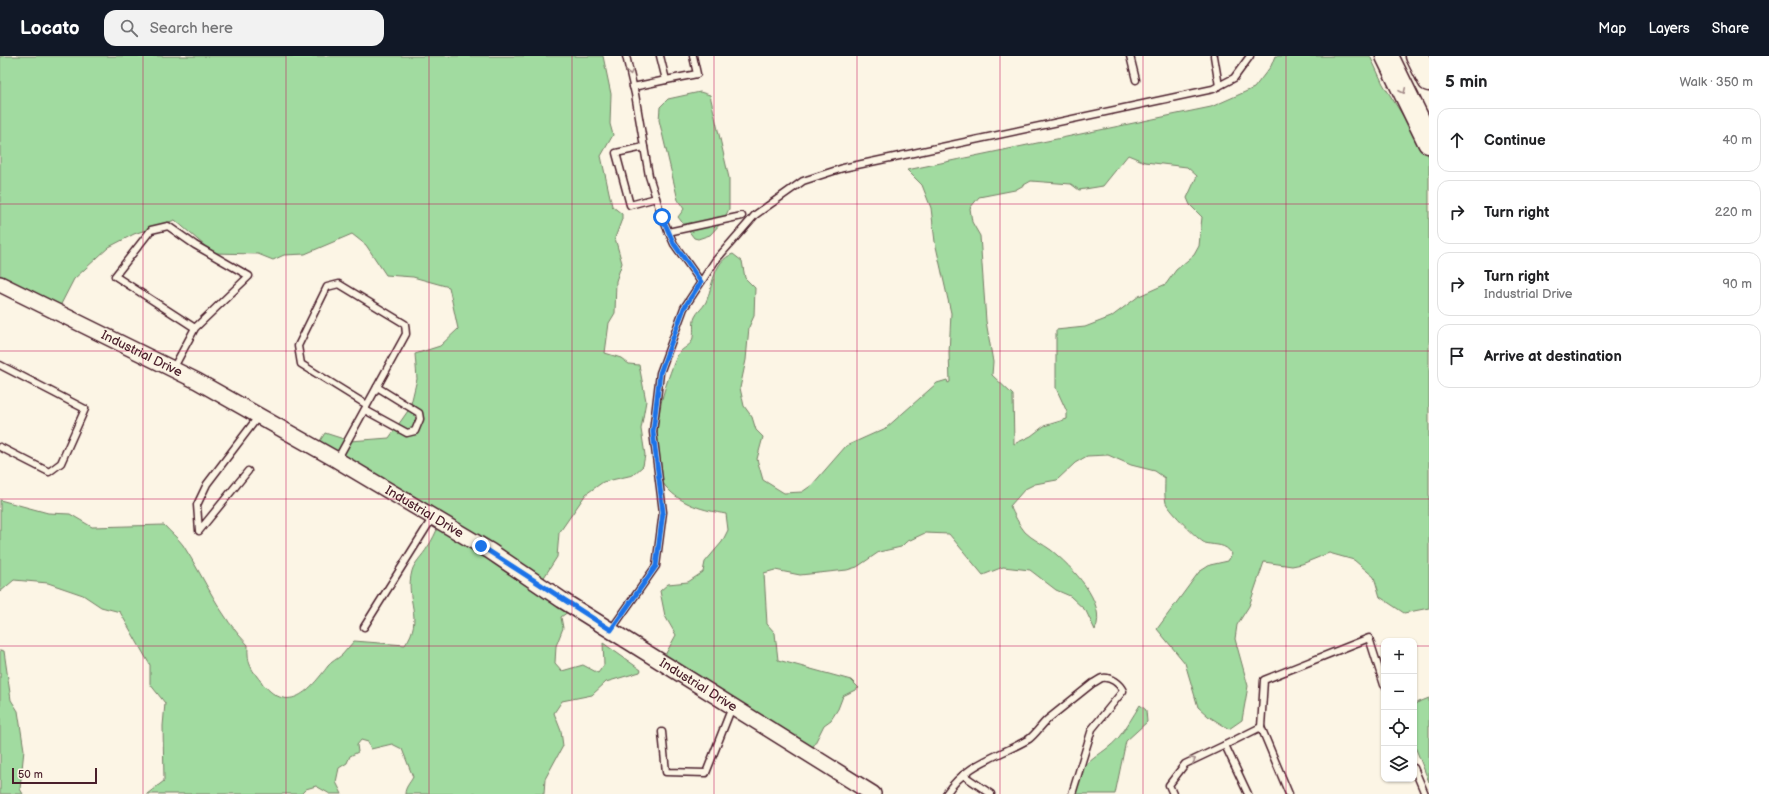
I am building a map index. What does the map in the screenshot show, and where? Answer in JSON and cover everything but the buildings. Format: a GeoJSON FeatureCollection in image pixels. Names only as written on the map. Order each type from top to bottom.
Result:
{"type":"FeatureCollection","features":[{"type":"Feature","properties":{"kind":"highway"},"geometry":{"type":"LineString","coordinates":[[1387,56],[1429,142]]}},
{"type":"Feature","properties":{"kind":"highway"},"geometry":{"type":"LineString","coordinates":[[1417,56],[1429,80]]}},
{"type":"Feature","properties":{"kind":"street","name":"Industrial Drive"},"geometry":{"type":"LineString","coordinates":[[0,284],[173,369],[259,415],[337,460],[433,517],[873,794]]}},
{"type":"Feature","properties":{"kind":"lane"},"geometry":{"type":"LineString","coordinates":[[626,56],[650,176],[662,217],[674,244],[701,282]]}},
{"type":"Feature","properties":{"kind":"lane"},"geometry":{"type":"LineString","coordinates":[[660,56],[666,80]]}},
{"type":"Feature","properties":{"kind":"lane"},"geometry":{"type":"LineString","coordinates":[[633,87],[697,74],[693,56]]}},
{"type":"Feature","properties":{"kind":"lane"},"geometry":{"type":"LineString","coordinates":[[1130,56],[1136,80]]}},
{"type":"Feature","properties":{"kind":"lane"},"geometry":{"type":"LineString","coordinates":[[1214,56],[1219,86]]}},
{"type":"Feature","properties":{"kind":"lane"},"geometry":{"type":"LineString","coordinates":[[611,630],[656,566],[663,512],[653,432],[660,373],[684,308],[715,260],[755,215],[803,181],[842,168],[1219,86],[1234,78],[1250,56]]}},
{"type":"Feature","properties":{"kind":"lane"},"geometry":{"type":"LineString","coordinates":[[644,147],[616,153],[630,205],[656,198]]}},
{"type":"Feature","properties":{"kind":"lane"},"geometry":{"type":"LineString","coordinates":[[668,232],[742,216]]}},
{"type":"Feature","properties":{"kind":"lane"},"geometry":{"type":"LineString","coordinates":[[173,369],[195,328],[249,276],[195,245],[168,226],[151,230],[115,276],[195,328]]}},
{"type":"Feature","properties":{"kind":"lane"},"geometry":{"type":"LineString","coordinates":[[337,460],[366,407],[377,387],[406,334],[405,324],[339,284],[327,287],[298,346],[301,364],[366,407],[406,433],[415,431],[420,418],[419,413],[377,387]]}},
{"type":"Feature","properties":{"kind":"lane"},"geometry":{"type":"LineString","coordinates":[[0,365],[85,409],[61,463],[49,472],[0,447]]}},
{"type":"Feature","properties":{"kind":"lane"},"geometry":{"type":"LineString","coordinates":[[248,471],[199,531],[197,505],[207,484],[259,415]]}},
{"type":"Feature","properties":{"kind":"lane"},"geometry":{"type":"LineString","coordinates":[[364,628],[433,517]]}},
{"type":"Feature","properties":{"kind":"lane"},"geometry":{"type":"LineString","coordinates":[[1289,794],[1260,727],[1264,680],[1369,638],[1381,676]]}},
{"type":"Feature","properties":{"kind":"lane"},"geometry":{"type":"LineString","coordinates":[[946,794],[963,775],[998,753],[1030,738],[1047,720],[1094,683],[1102,678],[1108,678],[1121,686],[1123,690],[1092,729],[1072,794]]}},
{"type":"Feature","properties":{"kind":"lane"},"geometry":{"type":"LineString","coordinates":[[662,732],[666,772],[706,773],[733,706]]}},
{"type":"Feature","properties":{"kind":"lane"},"geometry":{"type":"LineString","coordinates":[[1173,794],[1169,786],[1185,764],[1260,727]]}},
{"type":"Feature","properties":{"kind":"lane"},"geometry":{"type":"LineString","coordinates":[[1225,745],[1248,794]]}},
{"type":"Feature","properties":{"kind":"lane"},"geometry":{"type":"LineString","coordinates":[[963,775],[992,794]]}},
{"type":"Feature","properties":{"kind":"lane"},"geometry":{"type":"LineString","coordinates":[[1417,776],[1424,794]]}},
{"type":"Feature","properties":{"kind":"green space"},"geometry":{"type":"Polygon","coordinates":[[[0,56],[603,56],[611,94],[610,124],[613,135],[601,156],[612,206],[622,214],[622,219],[615,238],[622,263],[616,281],[615,313],[609,323],[605,353],[621,358],[629,364],[639,365],[646,401],[641,429],[645,455],[643,466],[633,475],[603,482],[586,494],[559,533],[557,557],[541,582],[576,606],[561,617],[563,628],[556,646],[555,663],[562,671],[583,665],[598,673],[604,665],[603,643],[641,670],[640,672],[606,682],[592,695],[562,701],[554,713],[561,731],[563,746],[545,779],[544,794],[405,794],[413,777],[402,749],[392,744],[371,749],[368,742],[361,740],[357,745],[358,752],[350,756],[347,763],[339,768],[336,782],[342,794],[330,794],[316,786],[306,789],[301,794],[147,794],[164,781],[163,726],[165,703],[150,684],[150,665],[120,612],[101,607],[83,595],[48,583],[14,580],[0,592],[0,500],[48,513],[70,514],[92,527],[164,525],[183,545],[221,610],[248,645],[249,662],[259,679],[273,693],[282,698],[298,696],[314,683],[329,665],[342,655],[354,641],[405,645],[411,635],[414,617],[410,591],[412,571],[431,542],[440,523],[316,447],[325,433],[350,441],[389,438],[410,408],[417,379],[415,354],[440,346],[458,329],[449,287],[413,277],[386,275],[366,245],[352,234],[305,254],[284,255],[273,260],[258,254],[213,253],[175,220],[134,234],[109,247],[74,279],[58,310],[0,283],[0,56]]]}},
{"type":"Feature","properties":{"kind":"green space"},"geometry":{"type":"Polygon","coordinates":[[[1275,56],[1370,56],[1383,84],[1429,157],[1429,608],[1404,613],[1380,597],[1374,577],[1354,560],[1329,553],[1302,564],[1292,566],[1264,562],[1249,606],[1237,625],[1235,639],[1248,686],[1242,720],[1229,729],[1208,716],[1198,707],[1185,663],[1157,629],[1199,572],[1210,565],[1228,561],[1232,554],[1224,546],[1201,541],[1178,518],[1166,503],[1165,478],[1155,471],[1131,465],[1108,455],[1087,456],[1075,463],[1057,480],[1035,484],[1025,489],[1010,506],[1025,532],[1051,550],[1068,565],[1085,586],[1092,597],[1096,608],[1098,619],[1095,630],[1086,611],[1070,596],[1056,590],[1030,570],[1003,567],[983,575],[949,534],[925,533],[906,542],[901,547],[879,552],[857,567],[847,570],[800,575],[775,570],[764,573],[767,624],[775,633],[778,660],[851,680],[859,688],[843,696],[838,709],[831,720],[824,725],[811,751],[664,657],[676,635],[665,616],[660,591],[668,584],[688,582],[703,572],[705,562],[722,542],[728,530],[726,514],[693,506],[679,498],[666,487],[661,480],[658,470],[656,447],[659,413],[662,399],[675,361],[678,354],[692,341],[695,317],[706,302],[718,268],[726,257],[733,254],[742,261],[745,278],[755,288],[754,316],[749,327],[746,360],[740,388],[744,406],[752,417],[756,430],[763,437],[757,459],[763,480],[784,493],[802,492],[812,485],[846,446],[886,428],[937,383],[947,380],[948,383],[950,382],[949,353],[951,313],[935,242],[931,208],[922,185],[907,170],[1211,107],[1254,88],[1271,66],[1275,56]],[[1128,155],[1103,186],[1079,190],[1071,184],[1031,181],[1015,190],[979,197],[970,208],[972,222],[980,236],[986,321],[993,362],[992,375],[1013,395],[1014,444],[1031,436],[1044,426],[1067,419],[1067,412],[1056,388],[1056,330],[1085,327],[1111,317],[1139,296],[1166,284],[1176,270],[1194,255],[1199,246],[1202,217],[1190,205],[1187,198],[1197,176],[1187,167],[1145,162],[1128,155]]]}},
{"type":"Feature","properties":{"kind":"green space"},"geometry":{"type":"Polygon","coordinates":[[[700,92],[710,95],[729,178],[729,209],[723,221],[710,235],[698,239],[694,238],[678,217],[684,209],[678,200],[659,120],[660,107],[668,99],[700,92]]]}},
{"type":"Feature","properties":{"kind":"green space"},"geometry":{"type":"Polygon","coordinates":[[[0,650],[4,651],[11,700],[18,711],[24,750],[20,789],[23,794],[0,794],[0,650]]]}},
{"type":"Feature","properties":{"kind":"green space"},"geometry":{"type":"Polygon","coordinates":[[[1429,698],[1429,782],[1417,752],[1417,703],[1429,698]]]}},
{"type":"Feature","properties":{"kind":"green space"},"geometry":{"type":"Polygon","coordinates":[[[1140,705],[1146,710],[1147,722],[1126,741],[1115,794],[1076,794],[1076,783],[1079,774],[1084,767],[1119,737],[1140,705]]]}},
{"type":"Feature","properties":{"kind":"route"},"geometry":{"type":"LineString","coordinates":[[481,546],[562,600],[611,630],[656,566],[663,512],[653,432],[660,373],[684,308],[701,282],[674,244],[662,217]]}}]}
